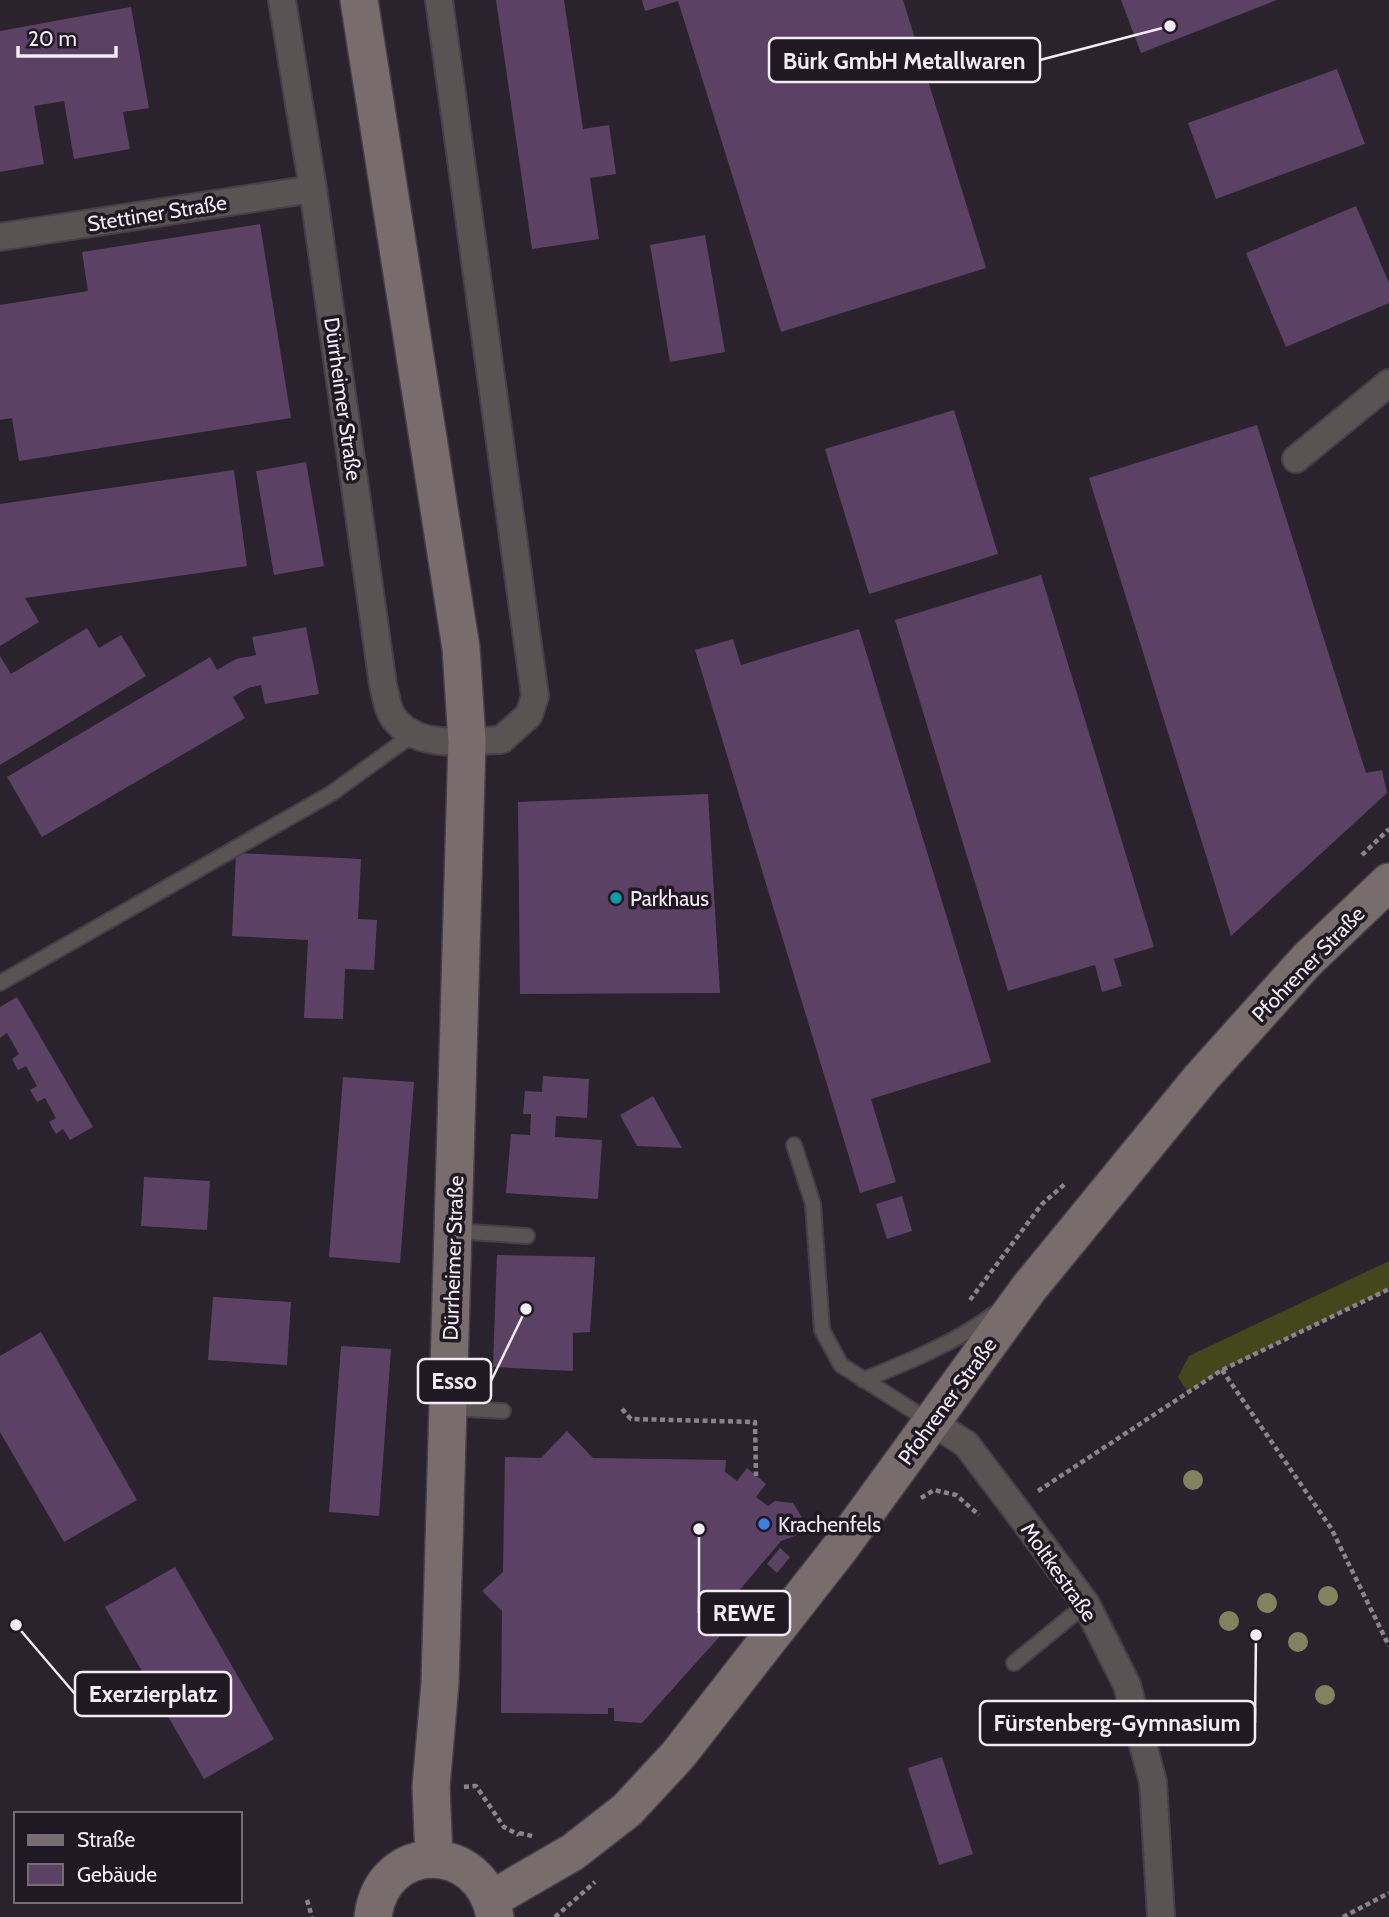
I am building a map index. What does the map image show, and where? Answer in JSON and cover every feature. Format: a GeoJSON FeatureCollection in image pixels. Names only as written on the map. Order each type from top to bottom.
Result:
{"type":"FeatureCollection","features":[{"type":"Feature","properties":{"kind":"main road","name":"Dürrheimer Straße"},"geometry":{"type":"LineString","coordinates":[[359,0],[461,649],[467,741],[440,1683],[431,1787],[434,1858]]}},
{"type":"Feature","properties":{"kind":"main road","name":"Pfohrener Straße"},"geometry":{"type":"LineString","coordinates":[[494,1908],[627,1810],[678,1755],[840,1548],[1029,1288],[1201,1078],[1307,960],[1389,882]]}},
{"type":"Feature","properties":{"kind":"main road"},"geometry":{"type":"LineString","coordinates":[[373,1917],[376,1899],[390,1876],[419,1860],[434,1858],[456,1863],[470,1870],[483,1883],[494,1908]]}},
{"type":"Feature","properties":{"kind":"street","name":"Dürrheimer Straße"},"geometry":{"type":"LineString","coordinates":[[282,0],[313,189],[383,685],[392,716],[412,735]]}},
{"type":"Feature","properties":{"kind":"street"},"geometry":{"type":"LineString","coordinates":[[412,735],[441,741],[501,740],[529,715],[535,696],[439,0]]}},
{"type":"Feature","properties":{"kind":"street","name":"Stettiner Straße"},"geometry":{"type":"LineString","coordinates":[[0,237],[313,189]]}},
{"type":"Feature","properties":{"kind":"street"},"geometry":{"type":"LineString","coordinates":[[1296,459],[1389,383]]}},
{"type":"Feature","properties":{"kind":"street","name":"Moltkestraße"},"geometry":{"type":"LineString","coordinates":[[932,1422],[966,1444],[1014,1507],[1086,1604],[1128,1685],[1153,1782],[1161,1917]]}},
{"type":"Feature","properties":{"kind":"lane"},"geometry":{"type":"LineString","coordinates":[[0,983],[332,793],[412,735]]}},
{"type":"Feature","properties":{"kind":"lane"},"geometry":{"type":"LineString","coordinates":[[794,1145],[813,1203],[822,1330],[841,1365],[932,1422]]}},
{"type":"Feature","properties":{"kind":"lane"},"geometry":{"type":"LineString","coordinates":[[454,1231],[527,1236]]}},
{"type":"Feature","properties":{"kind":"lane"},"geometry":{"type":"LineString","coordinates":[[863,1380],[976,1328],[1029,1288]]}},
{"type":"Feature","properties":{"kind":"lane"},"geometry":{"type":"LineString","coordinates":[[448,1408],[503,1411]]}},
{"type":"Feature","properties":{"kind":"lane"},"geometry":{"type":"LineString","coordinates":[[1014,1663],[1086,1604]]}},
{"type":"Feature","properties":{"kind":"path"},"geometry":{"type":"LineString","coordinates":[[1014,1507],[1222,1370],[1389,1289]]}},
{"type":"Feature","properties":{"kind":"path"},"geometry":{"type":"LineString","coordinates":[[1222,1370],[1331,1528],[1389,1646]]}},
{"type":"Feature","properties":{"kind":"path"},"geometry":{"type":"LineString","coordinates":[[622,1409],[631,1419],[755,1422],[756,1476]]}},
{"type":"Feature","properties":{"kind":"path"},"geometry":{"type":"LineString","coordinates":[[915,1502],[934,1490],[956,1495],[985,1519]]}},
{"type":"Feature","properties":{"kind":"path"},"geometry":{"type":"LineString","coordinates":[[431,1787],[476,1786],[503,1827],[519,1833],[557,1915],[600,1878]]}},
{"type":"Feature","properties":{"kind":"path"},"geometry":{"type":"LineString","coordinates":[[1343,1917],[1389,1893]]}},
{"type":"Feature","properties":{"kind":"path"},"geometry":{"type":"LineString","coordinates":[[307,1900],[312,1917]]}},
{"type":"Feature","properties":{"kind":"green space"},"geometry":{"type":"Polygon","coordinates":[[[1389,1261],[1389,1289],[1222,1370],[1188,1392],[1178,1377],[1189,1356],[1389,1261]]]}},
{"type":"Feature","properties":{"kind":"building"},"geometry":{"type":"Polygon","coordinates":[[[496,0],[564,0],[583,129],[609,125],[616,174],[590,178],[599,239],[532,249],[496,0]]]}},
{"type":"Feature","properties":{"kind":"building"},"geometry":{"type":"Polygon","coordinates":[[[642,0],[903,0],[986,268],[781,332],[678,1],[645,11],[642,0]]]}},
{"type":"Feature","properties":{"kind":"building"},"geometry":{"type":"Polygon","coordinates":[[[1121,0],[1277,0],[1141,53],[1121,0]]]}},
{"type":"Feature","properties":{"kind":"building"},"geometry":{"type":"Polygon","coordinates":[[[131,7],[149,108],[123,112],[130,149],[74,159],[64,101],[34,106],[44,164],[0,172],[0,31],[131,7]]]}},
{"type":"Feature","properties":{"kind":"building"},"geometry":{"type":"Polygon","coordinates":[[[1337,69],[1365,144],[1216,199],[1188,123],[1337,69]]]}},
{"type":"Feature","properties":{"kind":"building"},"geometry":{"type":"Polygon","coordinates":[[[1356,206],[1389,283],[1389,303],[1286,347],[1246,253],[1356,206]]]}},
{"type":"Feature","properties":{"kind":"building"},"geometry":{"type":"Polygon","coordinates":[[[260,224],[291,418],[19,461],[12,418],[0,420],[0,305],[88,291],[82,252],[260,224]]]}},
{"type":"Feature","properties":{"kind":"building"},"geometry":{"type":"Polygon","coordinates":[[[705,235],[725,352],[670,362],[650,245],[705,235]]]}},
{"type":"Feature","properties":{"kind":"building"},"geometry":{"type":"Polygon","coordinates":[[[954,410],[998,554],[869,594],[825,449],[954,410]]]}},
{"type":"Feature","properties":{"kind":"building"},"geometry":{"type":"Polygon","coordinates":[[[1257,425],[1366,773],[1382,770],[1387,793],[1231,936],[1089,478],[1257,425]]]}},
{"type":"Feature","properties":{"kind":"building"},"geometry":{"type":"Polygon","coordinates":[[[306,462],[324,566],[274,575],[256,471],[306,462]]]}},
{"type":"Feature","properties":{"kind":"building"},"geometry":{"type":"Polygon","coordinates":[[[234,470],[247,566],[25,598],[39,622],[0,646],[0,504],[234,470]]]}},
{"type":"Feature","properties":{"kind":"building"},"geometry":{"type":"Polygon","coordinates":[[[1041,575],[1154,947],[1114,959],[1122,986],[1102,992],[1095,965],[1008,991],[895,620],[1041,575]]]}},
{"type":"Feature","properties":{"kind":"building"},"geometry":{"type":"Polygon","coordinates":[[[306,627],[319,694],[265,704],[261,685],[248,688],[233,697],[245,718],[42,837],[7,777],[210,657],[217,670],[236,659],[256,655],[252,637],[306,627]]]}},
{"type":"Feature","properties":{"kind":"building"},"geometry":{"type":"Polygon","coordinates":[[[87,628],[99,648],[121,635],[146,676],[0,765],[0,656],[11,674],[87,628]]]}},
{"type":"Feature","properties":{"kind":"building"},"geometry":{"type":"Polygon","coordinates":[[[859,629],[991,1062],[871,1099],[896,1182],[860,1193],[695,650],[733,639],[741,665],[859,629]]]}},
{"type":"Feature","properties":{"kind":"building","name":"Parkhaus"},"geometry":{"type":"Polygon","coordinates":[[[708,794],[720,993],[520,994],[518,802],[708,794]]]}},
{"type":"Feature","properties":{"kind":"building"},"geometry":{"type":"Polygon","coordinates":[[[236,853],[361,859],[358,919],[377,920],[374,970],[345,969],[343,1019],[304,1018],[308,940],[232,936],[236,853]]]}},
{"type":"Feature","properties":{"kind":"building"},"geometry":{"type":"Polygon","coordinates":[[[17,997],[93,1127],[70,1140],[63,1129],[56,1134],[49,1122],[56,1118],[45,1098],[37,1102],[30,1090],[37,1086],[26,1066],[18,1070],[12,1059],[19,1054],[7,1033],[0,1038],[0,1007],[17,997]]]}},
{"type":"Feature","properties":{"kind":"building"},"geometry":{"type":"Polygon","coordinates":[[[543,1076],[589,1079],[587,1118],[556,1116],[555,1137],[602,1140],[598,1199],[506,1193],[511,1134],[530,1135],[531,1114],[523,1114],[525,1091],[542,1092],[543,1076]]]}},
{"type":"Feature","properties":{"kind":"building"},"geometry":{"type":"Polygon","coordinates":[[[343,1077],[414,1082],[400,1263],[329,1257],[343,1077]]]}},
{"type":"Feature","properties":{"kind":"building"},"geometry":{"type":"Polygon","coordinates":[[[653,1096],[682,1148],[637,1146],[620,1115],[653,1096]]]}},
{"type":"Feature","properties":{"kind":"building"},"geometry":{"type":"Polygon","coordinates":[[[144,1177],[210,1181],[207,1230],[141,1226],[144,1177]]]}},
{"type":"Feature","properties":{"kind":"building"},"geometry":{"type":"Polygon","coordinates":[[[902,1196],[912,1231],[887,1239],[876,1204],[902,1196]]]}},
{"type":"Feature","properties":{"kind":"building"},"geometry":{"type":"Polygon","coordinates":[[[497,1255],[595,1257],[590,1332],[573,1333],[573,1371],[493,1367],[497,1255]]]}},
{"type":"Feature","properties":{"kind":"building"},"geometry":{"type":"Polygon","coordinates":[[[213,1297],[291,1302],[287,1365],[208,1360],[213,1297]]]}},
{"type":"Feature","properties":{"kind":"building"},"geometry":{"type":"Polygon","coordinates":[[[41,1332],[137,1500],[64,1542],[0,1432],[0,1356],[41,1332]]]}},
{"type":"Feature","properties":{"kind":"building"},"geometry":{"type":"Polygon","coordinates":[[[341,1346],[391,1349],[379,1516],[329,1512],[341,1346]]]}},
{"type":"Feature","properties":{"kind":"building"},"geometry":{"type":"Polygon","coordinates":[[[567,1431],[593,1458],[726,1460],[725,1472],[737,1481],[747,1468],[766,1484],[756,1497],[768,1506],[775,1501],[793,1503],[803,1519],[797,1535],[781,1541],[732,1599],[739,1608],[721,1628],[721,1635],[642,1723],[614,1721],[614,1708],[608,1708],[608,1714],[501,1713],[502,1611],[482,1591],[503,1572],[505,1457],[541,1458],[567,1431]]]}},
{"type":"Feature","properties":{"kind":"building"},"geometry":{"type":"Polygon","coordinates":[[[780,1548],[790,1557],[777,1573],[767,1564],[780,1548]]]}},
{"type":"Feature","properties":{"kind":"building"},"geometry":{"type":"Polygon","coordinates":[[[175,1567],[274,1739],[204,1779],[105,1607],[175,1567]]]}},
{"type":"Feature","properties":{"kind":"building"},"geometry":{"type":"Polygon","coordinates":[[[942,1757],[973,1854],[939,1865],[908,1768],[942,1757]]]}},
{"type":"Feature","properties":{"kind":"place","name":"Bürk GmbH Metallwaren"},"geometry":{"type":"Point","coordinates":[1170,26]}},
{"type":"Feature","properties":{"kind":"place","name":"Parkhaus"},"geometry":{"type":"Point","coordinates":[616,898]}},
{"type":"Feature","properties":{"kind":"place","name":"Esso"},"geometry":{"type":"Point","coordinates":[526,1309]}},
{"type":"Feature","properties":{"kind":"place","name":"Krachenfels"},"geometry":{"type":"Point","coordinates":[764,1524]}},
{"type":"Feature","properties":{"kind":"place","name":"REWE"},"geometry":{"type":"Point","coordinates":[699,1529]}},
{"type":"Feature","properties":{"kind":"place","name":"Exerzierplatz"},"geometry":{"type":"Point","coordinates":[16,1625]}},
{"type":"Feature","properties":{"kind":"place","name":"Fürstenberg-Gymnasium"},"geometry":{"type":"Point","coordinates":[1256,1635]}}]}
